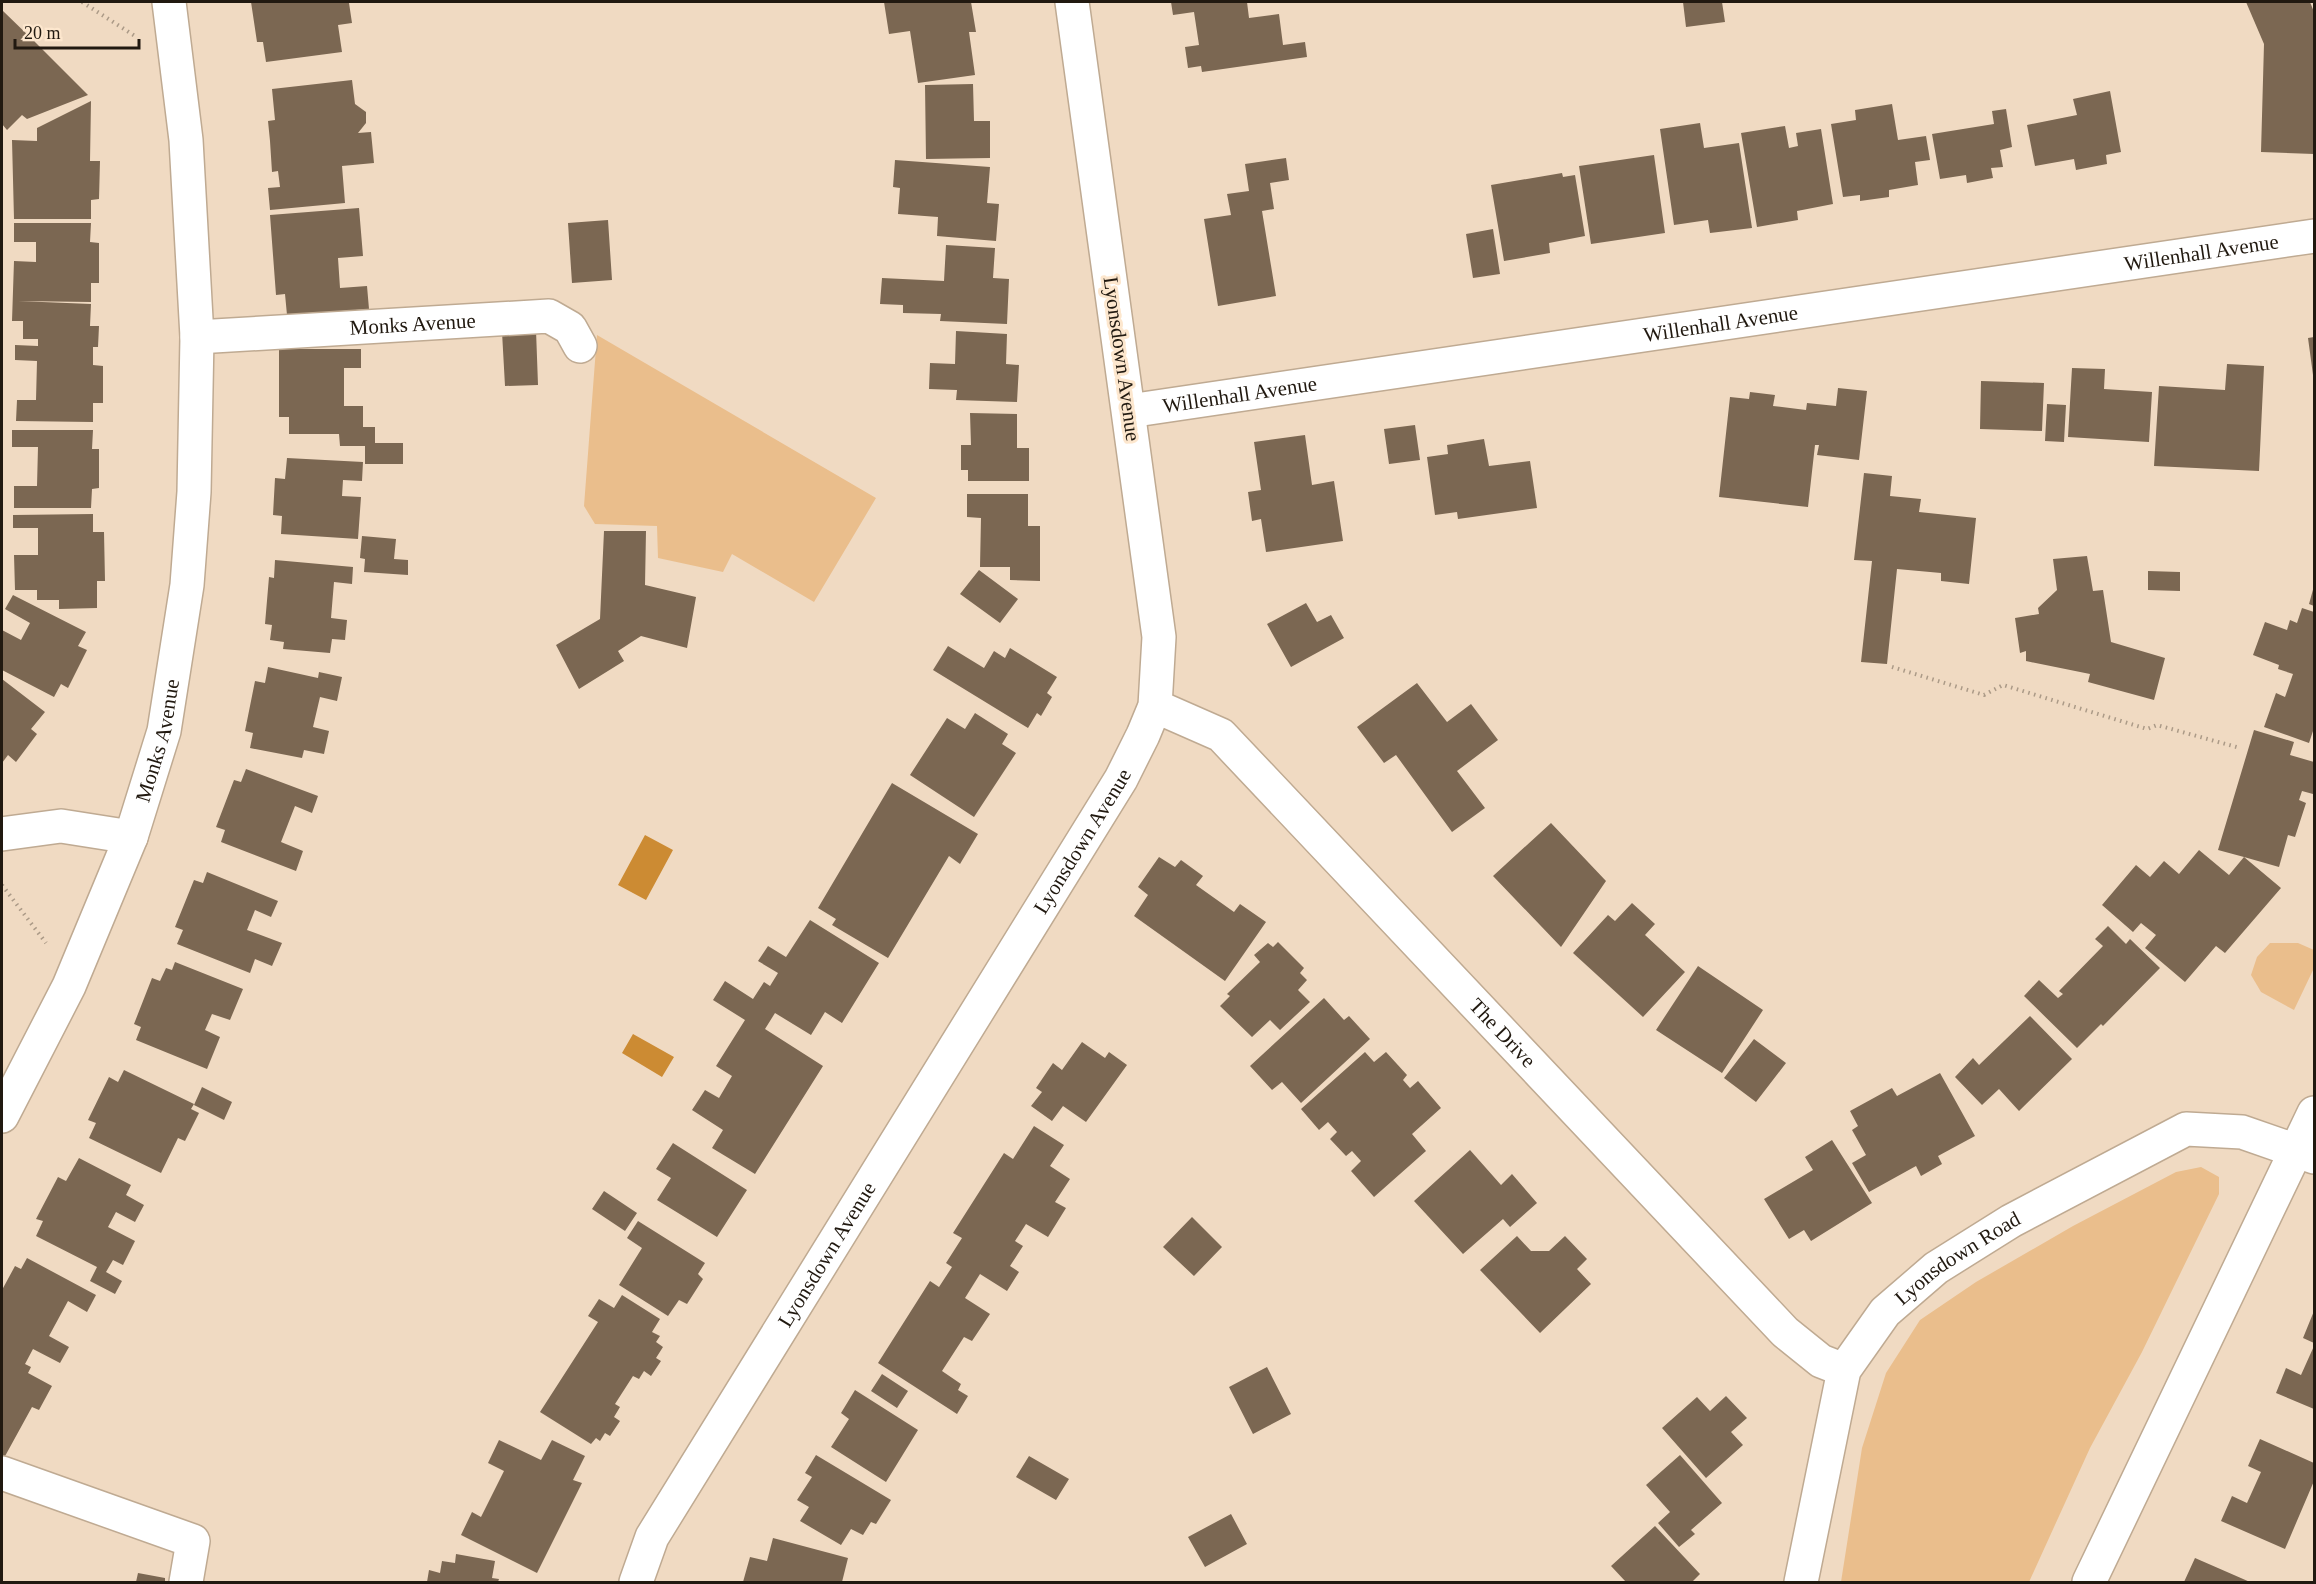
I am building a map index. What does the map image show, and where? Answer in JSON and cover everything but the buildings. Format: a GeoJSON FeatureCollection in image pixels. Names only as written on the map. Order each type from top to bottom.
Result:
{"type":"FeatureCollection","features":[{"type":"Feature","properties":{"kind":"street","name":"Monks Avenue"},"geometry":{"type":"LineString","coordinates":[[2,1116],[72,977],[131,837],[164,731],[187,585],[194,492],[197,337],[186,141],[169,2]]}},
{"type":"Feature","properties":{"kind":"street","name":"Lyonsdown Avenue"},"geometry":{"type":"LineString","coordinates":[[636,1582],[652,1537],[1121,779],[1155,706],[1159,638],[1072,2]]}},
{"type":"Feature","properties":{"kind":"street","name":"Willenhall Avenue"},"geometry":{"type":"LineString","coordinates":[[1129,411],[2314,236]]}},
{"type":"Feature","properties":{"kind":"street","name":"Monks Avenue"},"geometry":{"type":"LineString","coordinates":[[197,337],[549,316],[570,328],[580,346]]}},
{"type":"Feature","properties":{"kind":"street","name":"The Drive"},"geometry":{"type":"LineString","coordinates":[[1155,706],[1221,735],[1785,1332],[1821,1360],[1844,1370]]}},
{"type":"Feature","properties":{"kind":"street"},"geometry":{"type":"LineString","coordinates":[[2,834],[61,826],[131,837]]}},
{"type":"Feature","properties":{"kind":"street"},"geometry":{"type":"LineString","coordinates":[[2089,1582],[2306,1154],[2314,1113]]}},
{"type":"Feature","properties":{"kind":"street","name":"Lyonsdown Road"},"geometry":{"type":"LineString","coordinates":[[1801,1582],[1844,1370],[1885,1312],[1936,1268],[2011,1221],[2186,1129],[2242,1131],[2306,1154]]}},
{"type":"Feature","properties":{"kind":"street"},"geometry":{"type":"LineString","coordinates":[[2,1473],[193,1541],[186,1582]]}},
{"type":"Feature","properties":{"kind":"path"},"geometry":{"type":"LineString","coordinates":[[82,2],[176,63]]}},
{"type":"Feature","properties":{"kind":"path"},"geometry":{"type":"LineString","coordinates":[[1892,667],[1984,695],[2003,685],[2147,729],[2157,725],[2240,748]]}},
{"type":"Feature","properties":{"kind":"path"},"geometry":{"type":"LineString","coordinates":[[2,885],[72,977]]}},
{"type":"Feature","properties":{"kind":"shaded area"},"geometry":{"type":"Polygon","coordinates":[[[597,335],[876,498],[814,602],[732,554],[723,572],[658,558],[657,526],[595,524],[584,506],[597,335]]]}},
{"type":"Feature","properties":{"kind":"shaded area"},"geometry":{"type":"Polygon","coordinates":[[[645,835],[673,850],[646,900],[618,885],[645,835]]]}},
{"type":"Feature","properties":{"kind":"shaded area"},"geometry":{"type":"Polygon","coordinates":[[[2270,943],[2298,943],[2314,950],[2314,968],[2294,1010],[2261,992],[2251,975],[2257,957],[2270,943]]]}},
{"type":"Feature","properties":{"kind":"shaded area"},"geometry":{"type":"Polygon","coordinates":[[[633,1034],[674,1057],[662,1077],[622,1053],[633,1034]]]}},
{"type":"Feature","properties":{"kind":"shaded area"},"geometry":{"type":"Polygon","coordinates":[[[2201,1167],[2219,1177],[2219,1194],[2142,1352],[2090,1448],[2029,1582],[1841,1582],[1862,1448],[1886,1373],[1920,1320],[1976,1282],[2073,1226],[2176,1172],[2201,1167]]]}}]}
